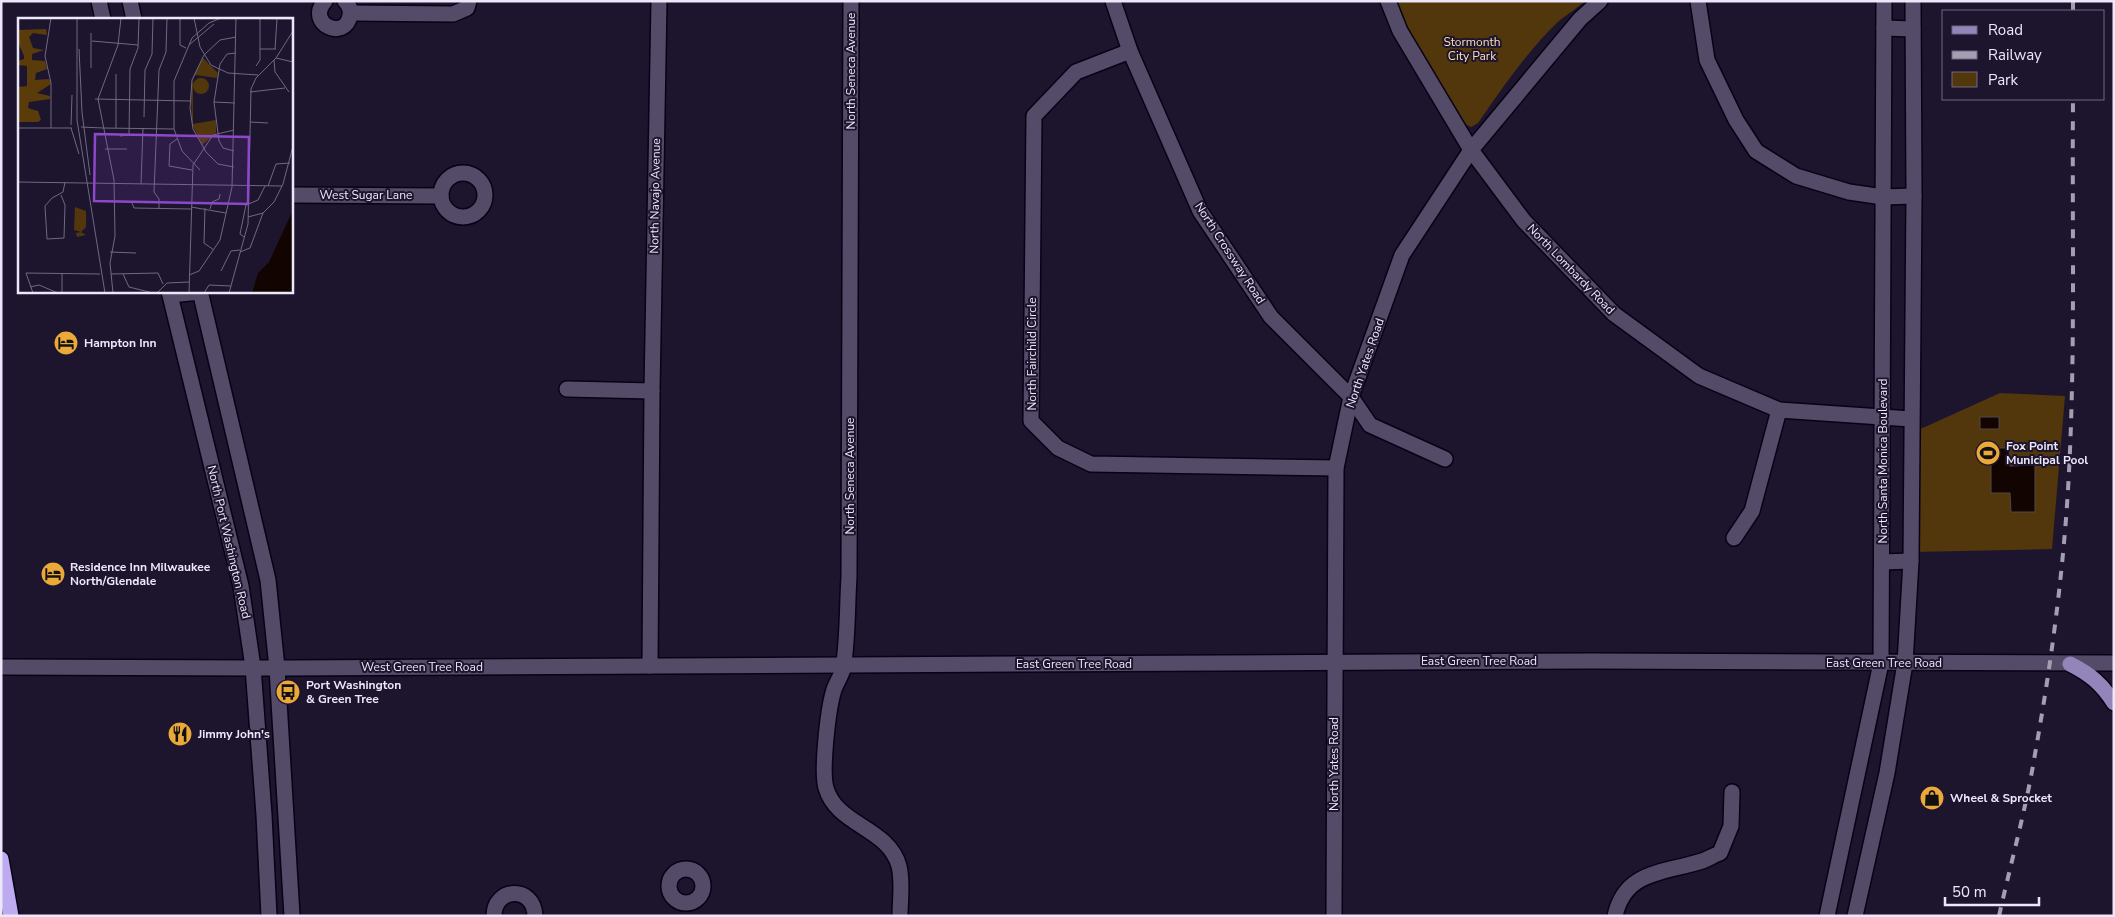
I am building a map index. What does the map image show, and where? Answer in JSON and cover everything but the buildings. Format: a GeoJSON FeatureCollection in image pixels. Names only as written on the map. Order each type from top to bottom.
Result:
{"type":"FeatureCollection","features":[{"type":"Feature","properties":{"kind":"highway"},"geometry":{"type":"LineString","coordinates":[[1,859],[11,916]]}},
{"type":"Feature","properties":{"kind":"main road"},"geometry":{"type":"LineString","coordinates":[[2070,664],[2088,673],[2098,681],[2114,703]]}},
{"type":"Feature","properties":{"kind":"street"},"geometry":{"type":"LineString","coordinates":[[99,1],[104,18]]}},
{"type":"Feature","properties":{"kind":"street"},"geometry":{"type":"LineString","coordinates":[[130,1],[134,18]]}},
{"type":"Feature","properties":{"kind":"street"},"geometry":{"type":"LineString","coordinates":[[325,1],[320,9],[321,20],[328,27],[338,28],[347,23],[348,7],[453,14],[467,8],[469,1]]}},
{"type":"Feature","properties":{"kind":"street","name":"North Navajo Avenue"},"geometry":{"type":"LineString","coordinates":[[650,666],[658,1]]}},
{"type":"Feature","properties":{"kind":"street","name":"North Seneca Avenue"},"geometry":{"type":"LineString","coordinates":[[851,1],[850,577],[843,666],[832,696],[824,772],[825,786],[829,797],[842,813],[875,834],[891,850],[899,866],[900,916]]}},
{"type":"Feature","properties":{"kind":"street","name":"North Crossway Road"},"geometry":{"type":"LineString","coordinates":[[1113,1],[1130,51],[1200,211],[1271,317],[1351,397],[1370,425],[1445,459]]}},
{"type":"Feature","properties":{"kind":"street","name":"North Lombardy Road"},"geometry":{"type":"LineString","coordinates":[[1388,1],[1400,31],[1471,150],[1524,221],[1614,314],[1699,376],[1779,410],[1911,419]]}},
{"type":"Feature","properties":{"kind":"street","name":"North Yates Road"},"geometry":{"type":"LineString","coordinates":[[1334,916],[1336,468],[1351,397],[1402,255],[1471,150],[1580,20],[1600,1]]}},
{"type":"Feature","properties":{"kind":"street"},"geometry":{"type":"LineString","coordinates":[[1698,1],[1707,60],[1736,120],[1756,151],[1796,176],[1849,192],[1884,196],[1914,196]]}},
{"type":"Feature","properties":{"kind":"street","name":"North Santa Monica Boulevard"},"geometry":{"type":"LineString","coordinates":[[1827,916],[1882,663],[1884,1]]}},
{"type":"Feature","properties":{"kind":"street"},"geometry":{"type":"LineString","coordinates":[[1855,916],[1887,773],[1905,663],[1911,561],[1914,196],[1913,1]]}},
{"type":"Feature","properties":{"kind":"street"},"geometry":{"type":"LineString","coordinates":[[1884,28],[1913,29]]}},
{"type":"Feature","properties":{"kind":"street","name":"North Fairchild Circle"},"geometry":{"type":"LineString","coordinates":[[1130,51],[1076,72],[1034,116],[1032,421],[1058,448],[1091,464],[1336,468]]}},
{"type":"Feature","properties":{"kind":"street","name":"West Sugar Lane"},"geometry":{"type":"LineString","coordinates":[[292,195],[441,196]]}},
{"type":"Feature","properties":{"kind":"street"},"geometry":{"type":"LineString","coordinates":[[170,293],[200,292]]}},
{"type":"Feature","properties":{"kind":"street","name":"North Port Washington Road"},"geometry":{"type":"LineString","coordinates":[[200,292],[268,580],[277,668],[292,916]]}},
{"type":"Feature","properties":{"kind":"street","name":"North Port Washington Road"},"geometry":{"type":"LineString","coordinates":[[170,293],[241,586],[252,666],[264,814],[269,916]]}},
{"type":"Feature","properties":{"kind":"street"},"geometry":{"type":"LineString","coordinates":[[567,389],[652,391]]}},
{"type":"Feature","properties":{"kind":"street"},"geometry":{"type":"LineString","coordinates":[[1734,538],[1752,511],[1779,410]]}},
{"type":"Feature","properties":{"kind":"street"},"geometry":{"type":"LineString","coordinates":[[1882,562],[1911,561]]}},
{"type":"Feature","properties":{"kind":"street"},"geometry":{"type":"LineString","coordinates":[[241,586],[268,580]]}},
{"type":"Feature","properties":{"kind":"street","name":"East Green Tree Road"},"geometry":{"type":"LineString","coordinates":[[843,666],[1335,662],[2114,663]]}},
{"type":"Feature","properties":{"kind":"street","name":"West Green Tree Road"},"geometry":{"type":"LineString","coordinates":[[1,667],[843,666]]}},
{"type":"Feature","properties":{"kind":"street"},"geometry":{"type":"LineString","coordinates":[[1615,916],[1618,902],[1632,884],[1657,872],[1702,861],[1720,853],[1731,826],[1732,792]]}},
{"type":"Feature","properties":{"kind":"street"},"geometry":{"type":"LineString","coordinates":[[494,916],[498,901],[503,896],[516,893],[532,903],[535,916]]}},
{"type":"Feature","properties":{"kind":"green space","name":"Stormonth City Park"},"geometry":{"type":"Polygon","coordinates":[[[1394,1],[1585,1],[1560,20],[1537,44],[1516,69],[1478,123],[1471,127],[1461,122],[1445,98],[1394,1]]]}},
{"type":"Feature","properties":{"kind":"green space","name":"Fox Point Municipal Pool"},"geometry":{"type":"Polygon","coordinates":[[[2000,393],[2065,396],[2052,549],[1914,552],[1916,431],[2000,393]]]}},
{"type":"Feature","properties":{"kind":"shaded area"},"geometry":{"type":"Polygon","coordinates":[[[1980,417],[1999,417],[1999,429],[1980,429],[1980,417]]]}},
{"type":"Feature","properties":{"kind":"shaded area"},"geometry":{"type":"Polygon","coordinates":[[[1991,448],[2009,448],[2010,466],[2035,465],[2035,512],[2011,512],[2010,493],[1991,493],[1991,448]]]}},
{"type":"Feature","properties":{"kind":"railway"},"geometry":{"type":"LineString","coordinates":[[2073,1],[2073,10]]}},
{"type":"Feature","properties":{"kind":"railway"},"geometry":{"type":"LineString","coordinates":[[1999,916],[2027,795],[2042,716],[2058,603],[2065,526],[2070,450],[2072,362],[2073,100]]}},
{"type":"Feature","properties":{"kind":"place","name":"Hampton Inn"},"geometry":{"type":"Point","coordinates":[66,343]}},
{"type":"Feature","properties":{"kind":"place","name":"Fox Point Municipal Pool"},"geometry":{"type":"Point","coordinates":[1988,453]}},
{"type":"Feature","properties":{"kind":"place","name":"Residence Inn Milwaukee North/Glendale"},"geometry":{"type":"Point","coordinates":[53,574]}},
{"type":"Feature","properties":{"kind":"place","name":"Port Washington & Green Tree"},"geometry":{"type":"Point","coordinates":[288,692]}},
{"type":"Feature","properties":{"kind":"place","name":"Jimmy John's"},"geometry":{"type":"Point","coordinates":[180,734]}},
{"type":"Feature","properties":{"kind":"place","name":"Wheel & Sprocket"},"geometry":{"type":"Point","coordinates":[1932,798]}}]}
